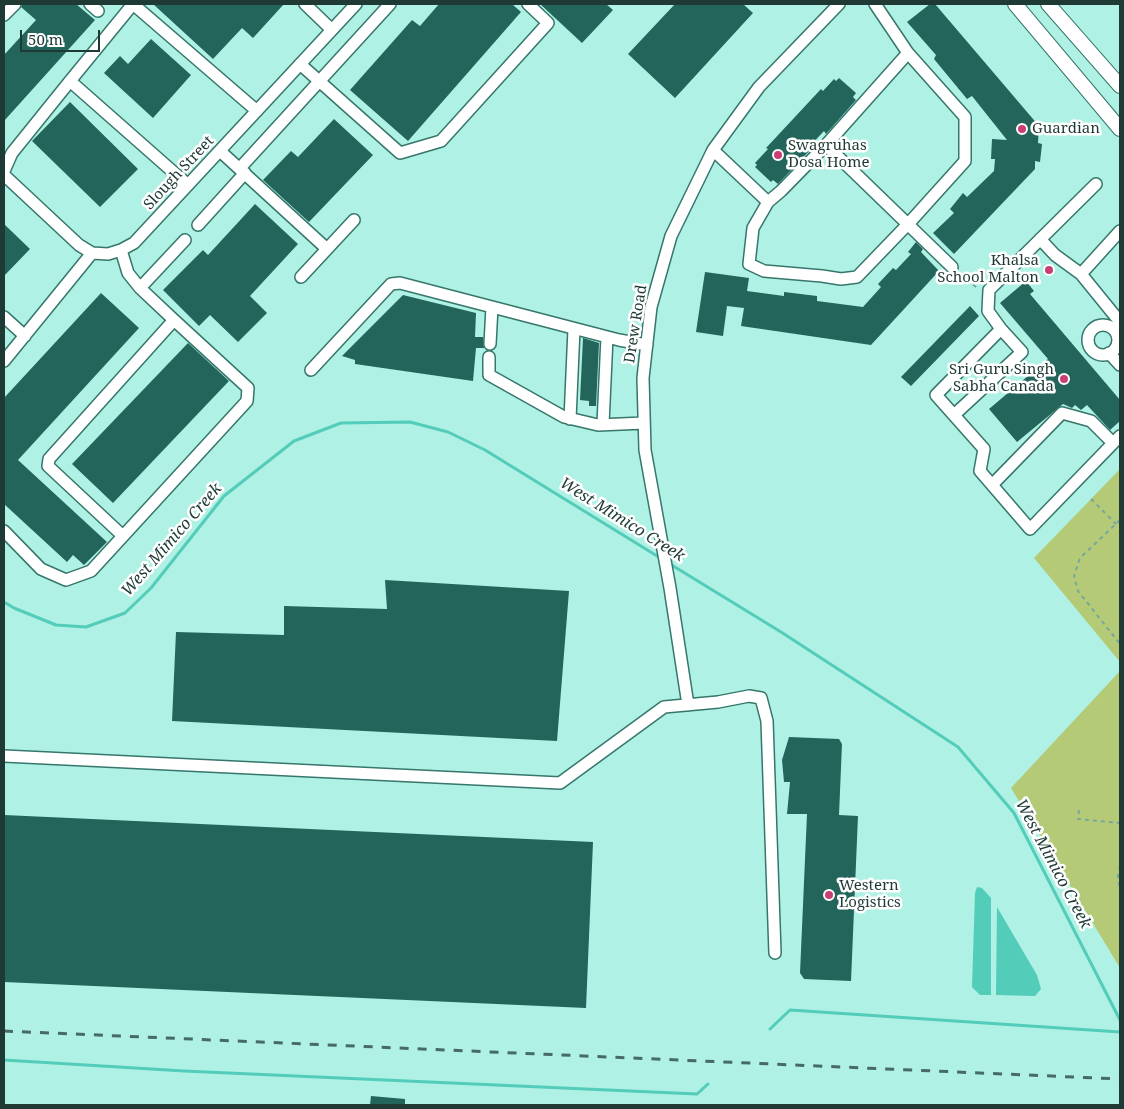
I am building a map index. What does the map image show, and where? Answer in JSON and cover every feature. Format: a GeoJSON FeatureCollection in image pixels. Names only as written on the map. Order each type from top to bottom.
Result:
{"type":"FeatureCollection","features":[{"type":"Feature","properties":{"kind":"main road"},"geometry":{"type":"LineString","coordinates":[[1015,4],[1120,129]]}},
{"type":"Feature","properties":{"kind":"main road"},"geometry":{"type":"LineString","coordinates":[[1048,4],[1120,86]]}},
{"type":"Feature","properties":{"kind":"street"},"geometry":{"type":"LineString","coordinates":[[4,15],[14,4]]}},
{"type":"Feature","properties":{"kind":"street"},"geometry":{"type":"LineString","coordinates":[[4,362],[92,253],[79,245],[4,173],[12,153],[133,4],[257,111]]}},
{"type":"Feature","properties":{"kind":"street"},"geometry":{"type":"LineString","coordinates":[[305,4],[332,30]]}},
{"type":"Feature","properties":{"kind":"street","name":"Slough Street"},"geometry":{"type":"LineString","coordinates":[[92,253],[108,254],[134,244],[356,4]]}},
{"type":"Feature","properties":{"kind":"street"},"geometry":{"type":"LineString","coordinates":[[198,225],[319,82],[390,4]]}},
{"type":"Feature","properties":{"kind":"street"},"geometry":{"type":"LineString","coordinates":[[300,64],[400,153],[441,140],[548,23],[528,4]]}},
{"type":"Feature","properties":{"kind":"street","name":"Drew Road"},"geometry":{"type":"LineString","coordinates":[[688,705],[670,588],[644,450],[643,378],[651,307],[671,236],[713,150],[759,87],[839,4]]}},
{"type":"Feature","properties":{"kind":"street"},"geometry":{"type":"LineString","coordinates":[[875,4],[908,53],[965,117],[965,161],[857,277],[841,279],[764,271],[749,264],[753,228],[768,202],[826,145],[908,53]]}},
{"type":"Feature","properties":{"kind":"street"},"geometry":{"type":"LineString","coordinates":[[70,81],[188,185]]}},
{"type":"Feature","properties":{"kind":"street"},"geometry":{"type":"LineString","coordinates":[[826,145],[952,267]]}},
{"type":"Feature","properties":{"kind":"street"},"geometry":{"type":"LineString","coordinates":[[220,150],[327,249]]}},
{"type":"Feature","properties":{"kind":"street"},"geometry":{"type":"LineString","coordinates":[[713,150],[768,202]]}},
{"type":"Feature","properties":{"kind":"street"},"geometry":{"type":"LineString","coordinates":[[954,415],[1022,352],[988,311],[989,290],[1096,184]]}},
{"type":"Feature","properties":{"kind":"street"},"geometry":{"type":"LineString","coordinates":[[301,278],[354,220]]}},
{"type":"Feature","properties":{"kind":"street"},"geometry":{"type":"LineString","coordinates":[[1081,274],[1120,231]]}},
{"type":"Feature","properties":{"kind":"street"},"geometry":{"type":"LineString","coordinates":[[1040,239],[1055,255],[1081,274],[1117,318],[1109,326],[1095,327],[1088,335],[1088,345],[1095,353],[1105,355],[1116,347],[1116,333],[1109,326]]}},
{"type":"Feature","properties":{"kind":"street"},"geometry":{"type":"LineString","coordinates":[[140,288],[185,240]]}},
{"type":"Feature","properties":{"kind":"street"},"geometry":{"type":"LineString","coordinates":[[4,532],[41,568],[66,580],[91,571],[247,401],[248,388],[140,288],[128,273],[121,250]]}},
{"type":"Feature","properties":{"kind":"street"},"geometry":{"type":"LineString","coordinates":[[311,370],[391,284],[400,283],[574,329],[647,346]]}},
{"type":"Feature","properties":{"kind":"street"},"geometry":{"type":"LineString","coordinates":[[490,344],[492,307]]}},
{"type":"Feature","properties":{"kind":"street"},"geometry":{"type":"LineString","coordinates":[[4,318],[25,336]]}},
{"type":"Feature","properties":{"kind":"street"},"geometry":{"type":"LineString","coordinates":[[123,536],[48,466],[49,459],[174,320]]}},
{"type":"Feature","properties":{"kind":"street"},"geometry":{"type":"LineString","coordinates":[[570,419],[574,329]]}},
{"type":"Feature","properties":{"kind":"street"},"geometry":{"type":"LineString","coordinates":[[992,485],[1062,413],[1091,421],[1117,439],[1030,529],[992,485],[980,471],[984,449],[936,395],[1001,329]]}},
{"type":"Feature","properties":{"kind":"street"},"geometry":{"type":"LineString","coordinates":[[603,424],[607,337]]}},
{"type":"Feature","properties":{"kind":"street"},"geometry":{"type":"LineString","coordinates":[[1109,353],[1120,365]]}},
{"type":"Feature","properties":{"kind":"street"},"geometry":{"type":"LineString","coordinates":[[489,356],[488,375],[570,419],[603,424],[644,423]]}},
{"type":"Feature","properties":{"kind":"street"},"geometry":{"type":"LineString","coordinates":[[4,756],[560,783],[664,707],[718,702],[749,696],[761,698],[767,721],[775,953]]}},
{"type":"Feature","properties":{"kind":"path"},"geometry":{"type":"LineString","coordinates":[[952,267],[976,287]]}},
{"type":"Feature","properties":{"kind":"path"},"geometry":{"type":"LineString","coordinates":[[1091,499],[1116,524]]}},
{"type":"Feature","properties":{"kind":"path"},"geometry":{"type":"LineString","coordinates":[[1120,520],[1080,558],[1074,576],[1078,591],[1120,644]]}},
{"type":"Feature","properties":{"kind":"path"},"geometry":{"type":"LineString","coordinates":[[1078,810],[1078,819],[1120,823]]}},
{"type":"Feature","properties":{"kind":"path"},"geometry":{"type":"LineString","coordinates":[[1120,868],[1118,876],[1120,892]]}},
{"type":"Feature","properties":{"kind":"shaded area"},"geometry":{"type":"Polygon","coordinates":[[[1120,469],[1120,662],[1034,558],[1120,469]]]}},
{"type":"Feature","properties":{"kind":"shaded area"},"geometry":{"type":"Polygon","coordinates":[[[1120,671],[1120,968],[1011,788],[1120,671]]]}},
{"type":"Feature","properties":{"kind":"shaded area"},"geometry":{"type":"Polygon","coordinates":[[[977,887],[982,888],[991,898],[991,995],[980,995],[972,987],[975,893],[977,887]]]}},
{"type":"Feature","properties":{"kind":"shaded area"},"geometry":{"type":"Polygon","coordinates":[[[997,907],[1037,975],[1041,989],[1035,996],[996,995],[997,907]]]}},
{"type":"Feature","properties":{"kind":"building"},"geometry":{"type":"Polygon","coordinates":[[[22,4],[76,4],[95,20],[4,121],[4,55],[36,20],[21,7],[22,4]]]}},
{"type":"Feature","properties":{"kind":"building"},"geometry":{"type":"Polygon","coordinates":[[[153,4],[284,4],[253,38],[242,28],[213,59],[153,4]]]}},
{"type":"Feature","properties":{"kind":"building"},"geometry":{"type":"Polygon","coordinates":[[[439,4],[512,4],[521,12],[408,141],[350,90],[412,20],[420,26],[439,4]]]}},
{"type":"Feature","properties":{"kind":"building"},"geometry":{"type":"Polygon","coordinates":[[[540,4],[606,4],[613,10],[582,43],[540,4]]]}},
{"type":"Feature","properties":{"kind":"building"},"geometry":{"type":"Polygon","coordinates":[[[675,4],[743,4],[753,13],[675,98],[628,54],[675,4]]]}},
{"type":"Feature","properties":{"kind":"building"},"geometry":{"type":"Polygon","coordinates":[[[930,4],[935,4],[1039,126],[1038,143],[1042,144],[1040,162],[1035,161],[1035,169],[954,254],[933,233],[954,213],[950,209],[963,193],[967,197],[994,171],[995,159],[991,159],[992,139],[1007,140],[972,96],[967,99],[934,59],[936,55],[907,22],[930,4]]]}},
{"type":"Feature","properties":{"kind":"building"},"geometry":{"type":"Polygon","coordinates":[[[151,39],[191,75],[153,118],[104,73],[120,56],[128,64],[151,39]]]}},
{"type":"Feature","properties":{"kind":"building"},"geometry":{"type":"Polygon","coordinates":[[[839,78],[856,93],[853,97],[856,100],[826,134],[824,131],[808,148],[810,150],[778,184],[773,180],[771,182],[755,167],[757,165],[755,163],[768,149],[766,148],[821,89],[823,91],[834,79],[836,81],[839,78]]]}},
{"type":"Feature","properties":{"kind":"building"},"geometry":{"type":"Polygon","coordinates":[[[70,102],[138,169],[100,207],[32,141],[70,102]]]}},
{"type":"Feature","properties":{"kind":"building"},"geometry":{"type":"Polygon","coordinates":[[[334,119],[373,155],[309,222],[263,180],[291,151],[298,157],[334,119]]]}},
{"type":"Feature","properties":{"kind":"building"},"geometry":{"type":"Polygon","coordinates":[[[255,204],[298,244],[250,296],[267,313],[238,342],[210,315],[199,326],[163,290],[203,250],[208,255],[255,204]]]}},
{"type":"Feature","properties":{"kind":"building"},"geometry":{"type":"Polygon","coordinates":[[[4,224],[30,249],[4,276],[4,224]]]}},
{"type":"Feature","properties":{"kind":"building"},"geometry":{"type":"Polygon","coordinates":[[[916,242],[923,249],[921,252],[939,271],[871,345],[741,326],[744,308],[727,306],[723,336],[696,332],[705,272],[749,278],[747,291],[784,296],[784,292],[817,296],[817,301],[863,307],[881,287],[878,284],[893,268],[896,270],[911,254],[908,252],[916,242]]]}},
{"type":"Feature","properties":{"kind":"building","name":"Sri Guru Singh Sabha Canada"},"geometry":{"type":"Polygon","coordinates":[[[1026,281],[1034,291],[1030,294],[1120,400],[1120,421],[1110,430],[1087,405],[1081,410],[1075,405],[1072,408],[1063,404],[1017,442],[989,409],[1048,359],[1000,303],[1026,281]]]}},
{"type":"Feature","properties":{"kind":"building"},"geometry":{"type":"Polygon","coordinates":[[[101,293],[139,328],[18,460],[107,542],[84,565],[73,555],[67,562],[4,504],[4,398],[101,293]]]}},
{"type":"Feature","properties":{"kind":"building"},"geometry":{"type":"Polygon","coordinates":[[[403,295],[476,313],[475,337],[483,337],[484,348],[476,348],[473,381],[355,364],[355,360],[342,356],[403,295]]]}},
{"type":"Feature","properties":{"kind":"building"},"geometry":{"type":"Polygon","coordinates":[[[970,306],[979,316],[911,386],[901,377],[970,306]]]}},
{"type":"Feature","properties":{"kind":"building"},"geometry":{"type":"Polygon","coordinates":[[[583,338],[599,343],[596,406],[589,406],[589,401],[580,400],[583,338]]]}},
{"type":"Feature","properties":{"kind":"building"},"geometry":{"type":"Polygon","coordinates":[[[188,343],[229,381],[113,503],[72,464],[188,343]]]}},
{"type":"Feature","properties":{"kind":"building"},"geometry":{"type":"Polygon","coordinates":[[[385,580],[569,591],[557,741],[172,721],[176,632],[284,635],[284,606],[387,609],[385,580]]]}},
{"type":"Feature","properties":{"kind":"building","name":"Western Logistics"},"geometry":{"type":"Polygon","coordinates":[[[789,737],[839,739],[842,744],[839,815],[858,816],[851,981],[804,979],[800,973],[807,814],[787,814],[790,782],[784,782],[782,760],[789,737]]]}},
{"type":"Feature","properties":{"kind":"building"},"geometry":{"type":"Polygon","coordinates":[[[4,815],[593,842],[586,1008],[4,982],[4,815]]]}},
{"type":"Feature","properties":{"kind":"building"},"geometry":{"type":"Polygon","coordinates":[[[371,1096],[405,1099],[405,1105],[370,1105],[371,1096]]]}},
{"type":"Feature","properties":{"kind":"waterway","name":"West Mimico Creek"},"geometry":{"type":"LineString","coordinates":[[4,602],[56,625],[86,627],[125,613],[151,588],[224,496],[294,441],[341,423],[410,422],[448,432],[485,450],[662,559]]}},
{"type":"Feature","properties":{"kind":"waterway","name":"West Mimico Creek"},"geometry":{"type":"LineString","coordinates":[[670,564],[781,632],[958,747],[1014,813],[1120,1020]]}},
{"type":"Feature","properties":{"kind":"waterway"},"geometry":{"type":"LineString","coordinates":[[770,1029],[790,1010],[1120,1032]]}},
{"type":"Feature","properties":{"kind":"waterway"},"geometry":{"type":"LineString","coordinates":[[4,1060],[184,1071],[697,1094],[708,1084]]}},
{"type":"Feature","properties":{"kind":"railway"},"geometry":{"type":"LineString","coordinates":[[4,1031],[1120,1079]]}},
{"type":"Feature","properties":{"kind":"place","name":"Guardian"},"geometry":{"type":"Point","coordinates":[1022,129]}},
{"type":"Feature","properties":{"kind":"place","name":"Swagruhas Dosa Home"},"geometry":{"type":"Point","coordinates":[778,155]}},
{"type":"Feature","properties":{"kind":"place","name":"Khalsa School Malton"},"geometry":{"type":"Point","coordinates":[1049,270]}},
{"type":"Feature","properties":{"kind":"place","name":"Sri Guru Singh Sabha Canada"},"geometry":{"type":"Point","coordinates":[1064,379]}},
{"type":"Feature","properties":{"kind":"place","name":"Western Logistics"},"geometry":{"type":"Point","coordinates":[829,895]}}]}
